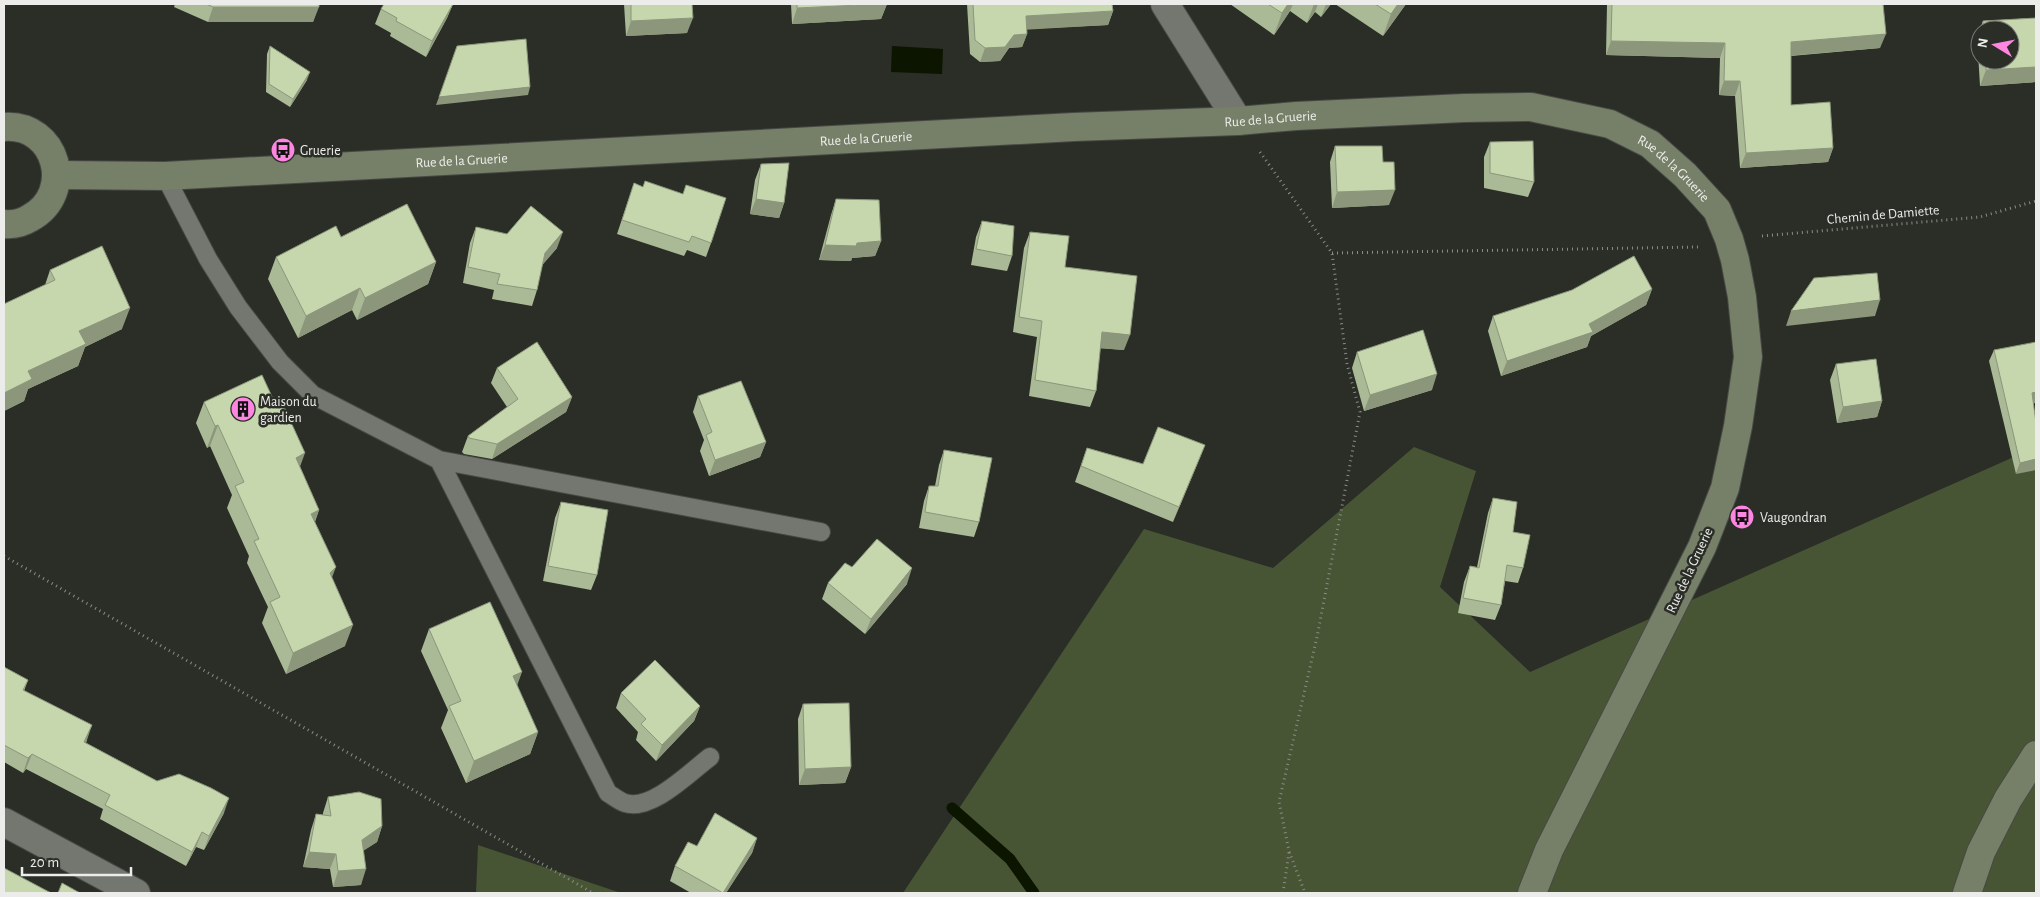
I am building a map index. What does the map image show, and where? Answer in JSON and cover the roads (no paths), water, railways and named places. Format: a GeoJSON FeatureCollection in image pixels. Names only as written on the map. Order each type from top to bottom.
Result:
{"type":"FeatureCollection","features":[{"type":"Feature","properties":{"kind":"street"},"geometry":{"type":"LineString","coordinates":[[1166,4],[1238,121]]}},
{"type":"Feature","properties":{"kind":"street","name":"Rue de la Gruerie"},"geometry":{"type":"LineString","coordinates":[[57,175],[165,176],[1034,129],[1238,121],[1296,116],[1464,108],[1532,106],[1610,124],[1650,144],[1685,175],[1717,210],[1735,260],[1742,297],[1748,357],[1738,426],[1725,488],[1702,548],[1548,850],[1532,893]]}},
{"type":"Feature","properties":{"kind":"street"},"geometry":{"type":"LineString","coordinates":[[4,224],[23,222],[36,215],[48,204],[54,190],[57,175],[54,161],[48,148],[38,137],[11,124]]}},
{"type":"Feature","properties":{"kind":"street"},"geometry":{"type":"LineString","coordinates":[[1967,893],[1981,852],[2008,799],[2036,755]]}},
{"type":"Feature","properties":{"kind":"street"},"geometry":{"type":"LineString","coordinates":[[4,822],[136,893]]}},
{"type":"Feature","properties":{"kind":"lane"},"geometry":{"type":"LineString","coordinates":[[165,176],[208,259],[238,307],[280,362],[313,394],[439,460],[821,532]]}},
{"type":"Feature","properties":{"kind":"lane"},"geometry":{"type":"LineString","coordinates":[[439,460],[608,792],[624,803],[636,805],[653,800],[710,757]]}},
{"type":"Feature","properties":{"kind":"waterway"},"geometry":{"type":"LineString","coordinates":[[952,808],[1010,859],[1034,893]]}},
{"type":"Feature","properties":{"kind":"place","name":"Gruerie"},"geometry":{"type":"Point","coordinates":[283,150]}},
{"type":"Feature","properties":{"kind":"place","name":"Maison du gardien"},"geometry":{"type":"Point","coordinates":[243,409]}},
{"type":"Feature","properties":{"kind":"place","name":"Vaugondran"},"geometry":{"type":"Point","coordinates":[1742,517]}}]}
